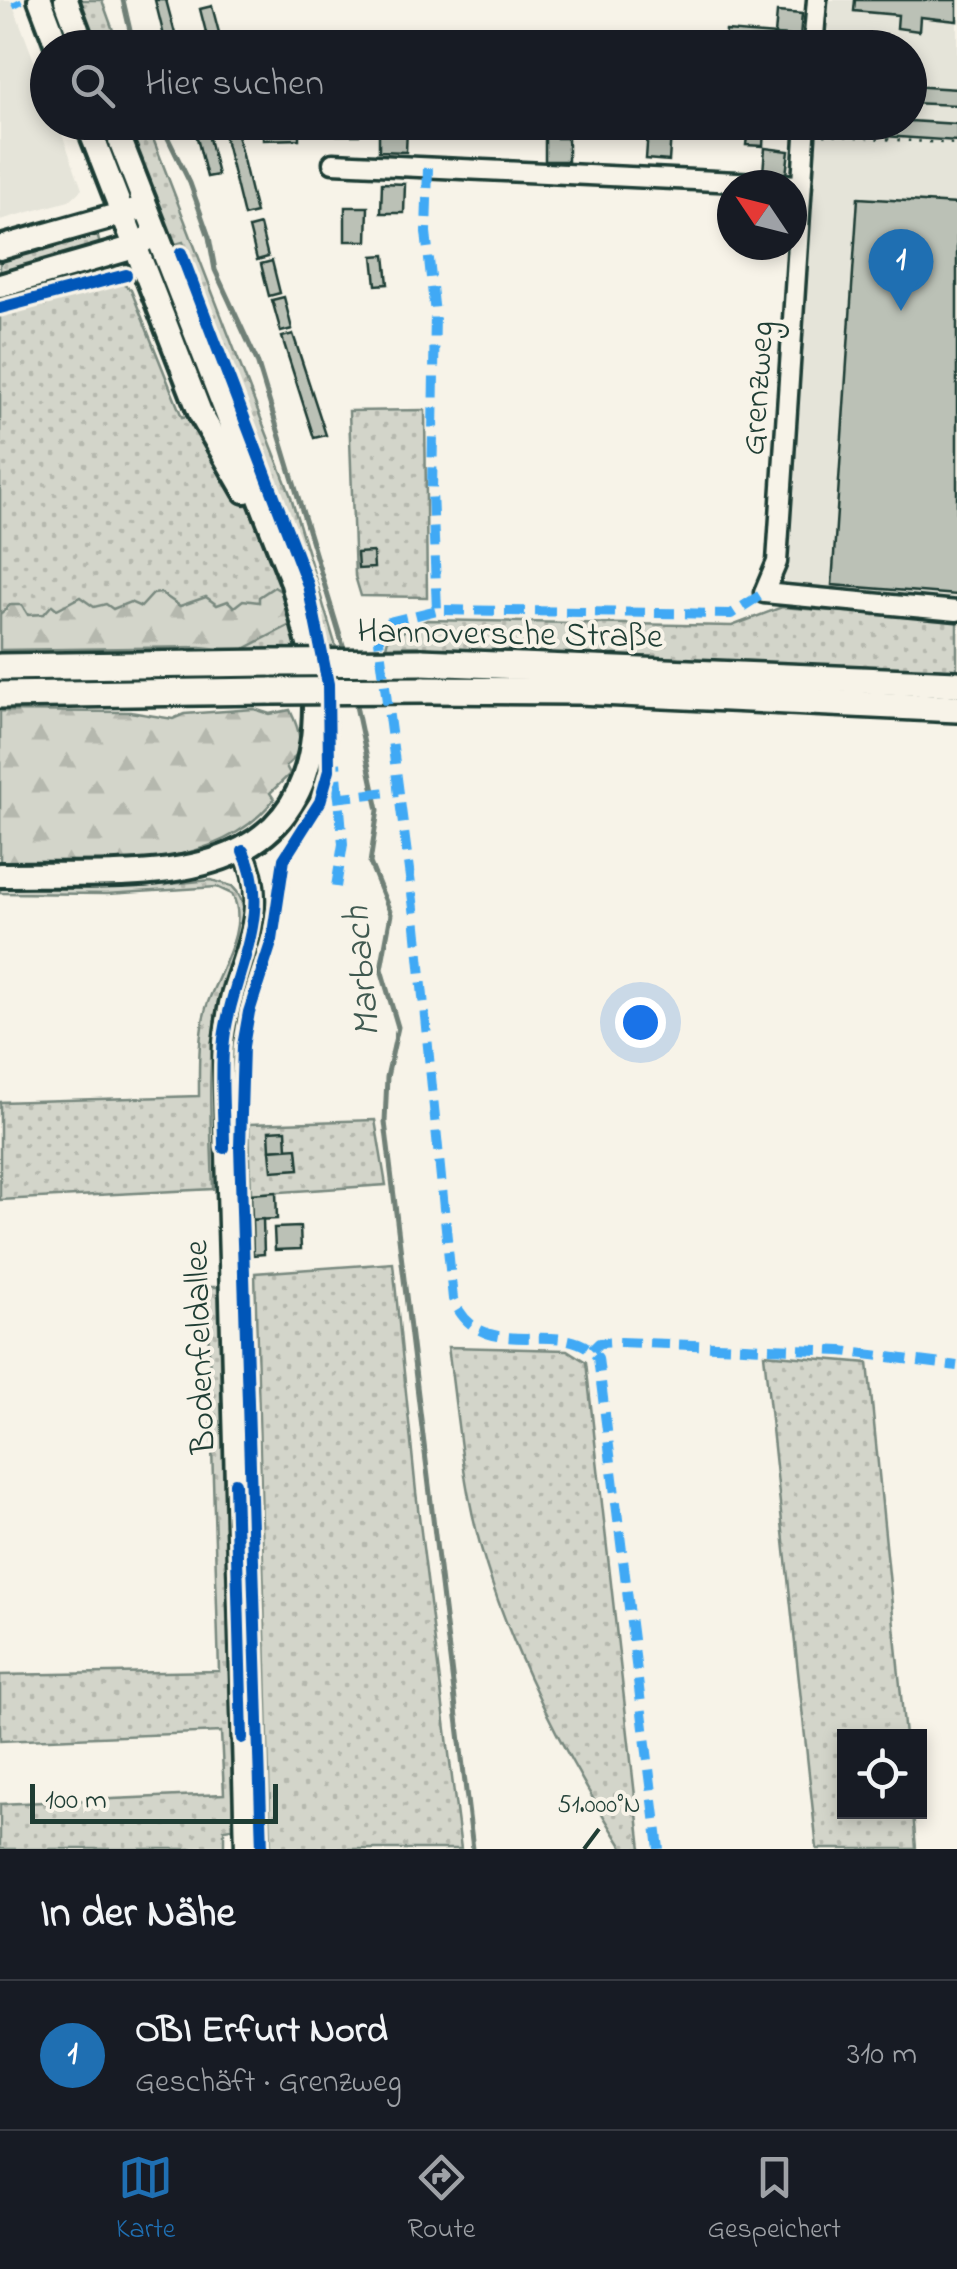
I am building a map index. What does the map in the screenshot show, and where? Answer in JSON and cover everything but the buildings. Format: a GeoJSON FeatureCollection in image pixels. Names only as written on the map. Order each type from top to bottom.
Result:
{"type":"FeatureCollection","features":[{"type":"Feature","properties":{"kind":"highway","name":"Hannoversche Straße"},"geometry":{"type":"LineString","coordinates":[[0,666],[420,662],[884,678],[957,684]]}},
{"type":"Feature","properties":{"kind":"highway","name":"Hannoversche Straße"},"geometry":{"type":"LineString","coordinates":[[0,695],[579,691],[957,709]]}},
{"type":"Feature","properties":{"kind":"main road"},"geometry":{"type":"LineString","coordinates":[[40,0],[51,30]]}},
{"type":"Feature","properties":{"kind":"main road"},"geometry":{"type":"LineString","coordinates":[[66,0],[77,30]]}},
{"type":"Feature","properties":{"kind":"main road"},"geometry":{"type":"LineString","coordinates":[[94,140],[201,415],[272,532]]}},
{"type":"Feature","properties":{"kind":"main road"},"geometry":{"type":"LineString","coordinates":[[120,140],[292,580],[310,648]]}},
{"type":"Feature","properties":{"kind":"main road"},"geometry":{"type":"LineString","coordinates":[[0,248],[132,209],[150,221]]}},
{"type":"Feature","properties":{"kind":"main road"},"geometry":{"type":"LineString","coordinates":[[0,286],[135,247],[150,221]]}},
{"type":"Feature","properties":{"kind":"main road"},"geometry":{"type":"LineString","coordinates":[[0,875],[177,872],[243,850],[281,819],[307,776],[313,757],[314,706]]}},
{"type":"Feature","properties":{"kind":"street"},"geometry":{"type":"LineString","coordinates":[[814,30],[817,0]]}},
{"type":"Feature","properties":{"kind":"street","name":"Grenzweg"},"geometry":{"type":"LineString","coordinates":[[802,170],[805,140]]}},
{"type":"Feature","properties":{"kind":"street"},"geometry":{"type":"LineString","coordinates":[[333,163],[717,180]]}},
{"type":"Feature","properties":{"kind":"street","name":"Grenzweg"},"geometry":{"type":"LineString","coordinates":[[796,260],[777,562],[764,593],[957,611]]}},
{"type":"Feature","properties":{"kind":"street","name":"Bodenfeldallee"},"geometry":{"type":"LineString","coordinates":[[243,850],[257,901],[250,938],[231,992],[223,1078],[246,1849]]}},
{"type":"Feature","properties":{"kind":"path"},"geometry":{"type":"LineString","coordinates":[[919,140],[957,144]]}},
{"type":"Feature","properties":{"kind":"shaded area"},"geometry":{"type":"Polygon","coordinates":[[[0,0],[10,0],[30,50],[30,140],[64,140],[82,189],[69,201],[0,220],[0,0]]]}},
{"type":"Feature","properties":{"kind":"shaded area"},"geometry":{"type":"Polygon","coordinates":[[[828,0],[957,0],[957,621],[782,607],[817,140],[927,140],[927,30],[825,30],[828,0]]]}},
{"type":"Feature","properties":{"kind":"green space"},"geometry":{"type":"Polygon","coordinates":[[[75,0],[102,0],[113,30],[86,30],[75,0]]]}},
{"type":"Feature","properties":{"kind":"green space"},"geometry":{"type":"Polygon","coordinates":[[[128,140],[154,140],[290,494],[336,647],[328,647],[313,583],[183,242],[169,246],[128,140]]]}},
{"type":"Feature","properties":{"kind":"green space"},"geometry":{"type":"Polygon","coordinates":[[[96,230],[100,245],[0,274],[0,262],[96,230]]]}},
{"type":"Feature","properties":{"kind":"green space"},"geometry":{"type":"Polygon","coordinates":[[[121,282],[131,290],[182,417],[187,416],[141,291],[275,558],[300,648],[253,653],[200,647],[0,650],[0,313],[121,282]]]}},
{"type":"Feature","properties":{"kind":"green space"},"geometry":{"type":"Polygon","coordinates":[[[425,410],[427,597],[361,596],[355,576],[349,411],[425,410]]]}},
{"type":"Feature","properties":{"kind":"green space"},"geometry":{"type":"Polygon","coordinates":[[[274,587],[284,593],[292,624],[240,651],[200,647],[0,650],[0,614],[10,605],[22,605],[28,615],[44,614],[52,605],[57,609],[80,597],[94,607],[106,604],[113,609],[130,602],[141,607],[153,594],[161,593],[180,606],[206,597],[217,605],[228,601],[234,607],[243,600],[259,602],[259,597],[274,587]]]}},
{"type":"Feature","properties":{"kind":"green space"},"geometry":{"type":"Polygon","coordinates":[[[782,607],[957,621],[957,674],[419,652],[418,646],[386,647],[388,639],[427,620],[732,626],[782,607]]]}},
{"type":"Feature","properties":{"kind":"green space"},"geometry":{"type":"Polygon","coordinates":[[[254,709],[270,714],[290,710],[300,740],[297,753],[286,766],[290,774],[270,793],[274,799],[250,823],[220,841],[150,860],[0,865],[0,711],[130,712],[173,719],[184,714],[254,709]]]}},
{"type":"Feature","properties":{"kind":"green space"},"geometry":{"type":"Polygon","coordinates":[[[211,880],[232,886],[244,909],[240,935],[221,987],[213,1037],[213,1189],[0,1200],[0,1102],[199,1096],[203,1019],[235,936],[237,907],[232,894],[217,887],[107,894],[0,893],[0,885],[139,887],[211,880]]]}},
{"type":"Feature","properties":{"kind":"green space"},"geometry":{"type":"Polygon","coordinates":[[[375,1120],[386,1185],[251,1194],[249,1124],[375,1120]]]}},
{"type":"Feature","properties":{"kind":"green space"},"geometry":{"type":"Polygon","coordinates":[[[393,1263],[416,1492],[461,1849],[271,1849],[255,1273],[393,1263]]]}},
{"type":"Feature","properties":{"kind":"green space"},"geometry":{"type":"Polygon","coordinates":[[[207,1287],[218,1287],[233,1828],[224,1829],[224,1849],[0,1849],[0,1804],[224,1794],[221,1732],[0,1741],[0,1675],[219,1671],[207,1287]]]}},
{"type":"Feature","properties":{"kind":"green space"},"geometry":{"type":"Polygon","coordinates":[[[448,1347],[567,1350],[586,1362],[641,1849],[624,1849],[599,1809],[551,1723],[510,1631],[478,1538],[462,1456],[448,1347]]]}},
{"type":"Feature","properties":{"kind":"green space"},"geometry":{"type":"Polygon","coordinates":[[[764,1354],[868,1363],[904,1729],[837,1729],[837,1819],[914,1819],[916,1849],[817,1849],[764,1354]]]}},
{"type":"Feature","properties":{"kind":"waterway","name":"Marbach"},"geometry":{"type":"LineString","coordinates":[[123,0],[130,30]]}},
{"type":"Feature","properties":{"kind":"waterway","name":"Marbach"},"geometry":{"type":"LineString","coordinates":[[169,140],[190,183],[209,237],[215,270],[257,361],[346,656]]}},
{"type":"Feature","properties":{"kind":"waterway","name":"Marbach"},"geometry":{"type":"LineString","coordinates":[[355,701],[378,810],[370,863],[391,914],[381,969],[398,1027],[387,1077],[385,1122],[473,1849]]}},
{"type":"Feature","properties":{"kind":"marked path"},"geometry":{"type":"LineString","coordinates":[[16,0],[19,6]]}},
{"type":"Feature","properties":{"kind":"marked path"},"geometry":{"type":"LineString","coordinates":[[428,168],[426,232],[435,314],[432,492],[437,610]]}},
{"type":"Feature","properties":{"kind":"marked path"},"geometry":{"type":"LineString","coordinates":[[659,1849],[598,1358],[583,1345],[565,1339],[503,1337],[484,1332],[466,1320],[453,1299],[415,916],[377,625],[437,610],[731,614],[764,593]]}},
{"type":"Feature","properties":{"kind":"marked path"},"geometry":{"type":"LineString","coordinates":[[336,763],[343,844],[336,887]]}},
{"type":"Feature","properties":{"kind":"marked path"},"geometry":{"type":"LineString","coordinates":[[334,798],[398,791]]}},
{"type":"Feature","properties":{"kind":"marked path"},"geometry":{"type":"LineString","coordinates":[[592,1350],[599,1343],[619,1342],[842,1351],[957,1366]]}},
{"type":"Feature","properties":{"kind":"cycle path"},"geometry":{"type":"LineString","coordinates":[[181,253],[308,585],[328,684],[329,770],[320,802],[284,859],[272,940],[249,1012],[243,1046],[240,1147],[262,1849]]}},
{"type":"Feature","properties":{"kind":"cycle path"},"geometry":{"type":"LineString","coordinates":[[0,308],[126,275]]}},
{"type":"Feature","properties":{"kind":"cycle path"},"geometry":{"type":"LineString","coordinates":[[224,1148],[224,1039],[248,945],[255,898],[243,851]]}},
{"type":"Feature","properties":{"kind":"cycle path"},"geometry":{"type":"LineString","coordinates":[[235,1483],[242,1738]]}},
{"type":"Feature","properties":{"kind":"place","name":"OBI Erfurt Nord"},"geometry":{"type":"Point","coordinates":[901,311]}}]}
